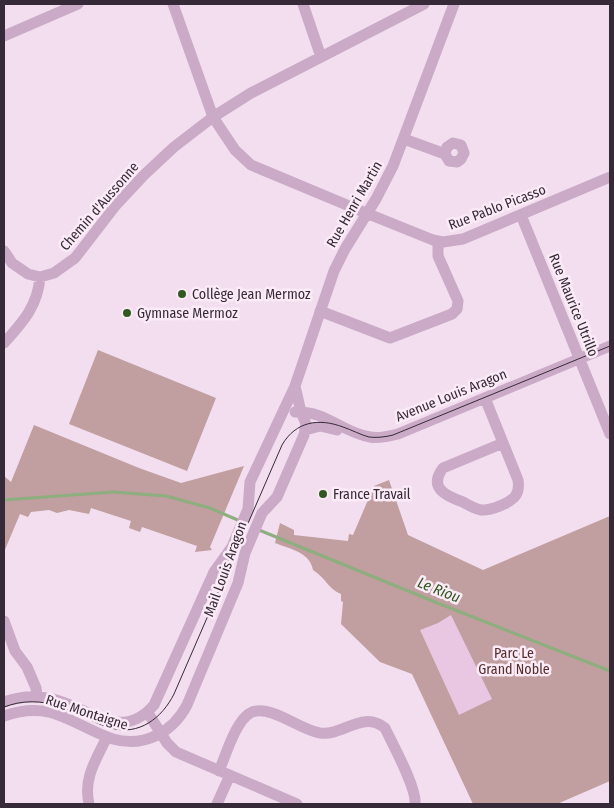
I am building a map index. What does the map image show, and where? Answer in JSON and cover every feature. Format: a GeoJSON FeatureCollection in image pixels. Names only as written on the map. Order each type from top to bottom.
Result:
{"type":"FeatureCollection","features":[{"type":"Feature","properties":{"kind":"street"},"geometry":{"type":"LineString","coordinates":[[4,36],[54,9],[78,4]]}},
{"type":"Feature","properties":{"kind":"street","name":"Rue Pablo Picasso"},"geometry":{"type":"LineString","coordinates":[[174,4],[213,116],[235,150],[251,165],[366,214],[438,241],[453,242],[521,216],[610,177]]}},
{"type":"Feature","properties":{"kind":"street"},"geometry":{"type":"LineString","coordinates":[[303,4],[321,57]]}},
{"type":"Feature","properties":{"kind":"street","name":"Chemin d'Aussonne"},"geometry":{"type":"LineString","coordinates":[[40,277],[54,274],[75,258],[116,205],[144,175],[174,147],[213,116],[251,93],[424,4]]}},
{"type":"Feature","properties":{"kind":"street","name":"Rue Henri Martin"},"geometry":{"type":"LineString","coordinates":[[295,386],[334,271],[386,181],[404,139],[452,6]]}},
{"type":"Feature","properties":{"kind":"street"},"geometry":{"type":"LineString","coordinates":[[404,139],[445,154]]}},
{"type":"Feature","properties":{"kind":"street","name":"Rue Maurice Utrillo"},"geometry":{"type":"LineString","coordinates":[[521,216],[610,434]]}},
{"type":"Feature","properties":{"kind":"street"},"geometry":{"type":"LineString","coordinates":[[320,311],[390,338],[452,314],[457,308],[458,301],[438,256],[438,241]]}},
{"type":"Feature","properties":{"kind":"street"},"geometry":{"type":"LineString","coordinates":[[4,251],[12,263],[20,270],[40,277],[32,310],[4,343]]}},
{"type":"Feature","properties":{"kind":"street","name":"Avenue Louis Aragon"},"geometry":{"type":"LineString","coordinates":[[581,361],[610,346]]}},
{"type":"Feature","properties":{"kind":"street","name":"Avenue Louis Aragon"},"geometry":{"type":"LineString","coordinates":[[281,416],[287,413],[314,413],[366,436],[379,437],[398,434],[610,351]]}},
{"type":"Feature","properties":{"kind":"street"},"geometry":{"type":"LineString","coordinates":[[295,386],[306,424],[305,430]]}},
{"type":"Feature","properties":{"kind":"street","name":"Mail Louis Aragon"},"geometry":{"type":"LineString","coordinates":[[148,713],[159,698],[214,572],[232,547],[248,508],[250,482],[295,386]]}},
{"type":"Feature","properties":{"kind":"street"},"geometry":{"type":"LineString","coordinates":[[486,400],[518,480],[519,488],[517,494],[511,500],[481,510],[441,492],[438,474],[443,468],[503,443]]}},
{"type":"Feature","properties":{"kind":"street","name":"Avenue Louis Aragon"},"geometry":{"type":"LineString","coordinates":[[305,430],[313,426],[327,426],[368,441],[386,441],[405,436],[486,400]]}},
{"type":"Feature","properties":{"kind":"street","name":"Mail Louis Aragon"},"geometry":{"type":"LineString","coordinates":[[161,734],[178,718],[187,705],[238,583],[245,553],[259,520],[268,506],[277,497],[305,430]]}},
{"type":"Feature","properties":{"kind":"street"},"geometry":{"type":"LineString","coordinates":[[4,621],[15,651],[28,667],[37,696]]}},
{"type":"Feature","properties":{"kind":"street","name":"Rue Montaigne"},"geometry":{"type":"LineString","coordinates":[[4,702],[21,697],[37,696],[61,701],[112,722],[132,721],[148,713]]}},
{"type":"Feature","properties":{"kind":"street","name":"Rue Montaigne"},"geometry":{"type":"LineString","coordinates":[[4,716],[25,711],[50,712],[118,740],[146,740],[161,734]]}},
{"type":"Feature","properties":{"kind":"street"},"geometry":{"type":"LineString","coordinates":[[217,804],[239,726],[247,715],[254,712],[272,713],[313,731],[323,733],[334,732],[360,722],[378,723],[385,728],[412,788],[416,800],[415,804]]}},
{"type":"Feature","properties":{"kind":"street"},"geometry":{"type":"LineString","coordinates":[[148,713],[161,734],[176,752],[297,804]]}},
{"type":"Feature","properties":{"kind":"street"},"geometry":{"type":"LineString","coordinates":[[89,804],[86,788],[88,778],[107,736]]}},
{"type":"Feature","properties":{"kind":"green space"},"geometry":{"type":"Polygon","coordinates":[[[98,350],[216,398],[187,471],[69,424],[98,350]]]}},
{"type":"Feature","properties":{"kind":"green space"},"geometry":{"type":"Polygon","coordinates":[[[34,425],[181,483],[244,466],[210,547],[212,550],[195,552],[197,546],[142,527],[140,532],[129,528],[131,521],[91,508],[89,514],[69,510],[57,513],[49,510],[31,512],[28,517],[20,514],[4,552],[4,476],[11,482],[34,425]]]}},
{"type":"Feature","properties":{"kind":"green space","name":"Parc Le Grand Noble"},"geometry":{"type":"Polygon","coordinates":[[[389,480],[408,535],[483,570],[610,516],[610,781],[557,804],[473,804],[412,674],[380,662],[341,624],[343,602],[341,601],[341,594],[333,590],[313,570],[304,555],[275,543],[280,523],[294,530],[294,535],[348,541],[349,534],[353,535],[374,486],[389,480]]]}},
{"type":"Feature","properties":{"kind":"shaded area"},"geometry":{"type":"Polygon","coordinates":[[[451,615],[492,699],[459,715],[420,630],[438,623],[451,615]]]}},
{"type":"Feature","properties":{"kind":"waterway","name":"Le Riou"},"geometry":{"type":"LineString","coordinates":[[4,500],[113,492],[166,496],[210,508],[240,521]]}},
{"type":"Feature","properties":{"kind":"waterway","name":"Le Riou"},"geometry":{"type":"LineString","coordinates":[[259,530],[610,671]]}},
{"type":"Feature","properties":{"kind":"tram line"},"geometry":{"type":"LineString","coordinates":[[4,707],[25,702],[47,703],[67,709],[105,726],[121,730],[140,727],[163,711],[174,694],[282,445],[301,426],[317,422],[334,424],[369,437],[393,435],[610,346]]}},
{"type":"Feature","properties":{"kind":"place","name":"Collège Jean Mermoz"},"geometry":{"type":"Point","coordinates":[182,294]}},
{"type":"Feature","properties":{"kind":"place","name":"Gymnase Mermoz"},"geometry":{"type":"Point","coordinates":[127,313]}},
{"type":"Feature","properties":{"kind":"place","name":"France Travail"},"geometry":{"type":"Point","coordinates":[323,494]}}]}
